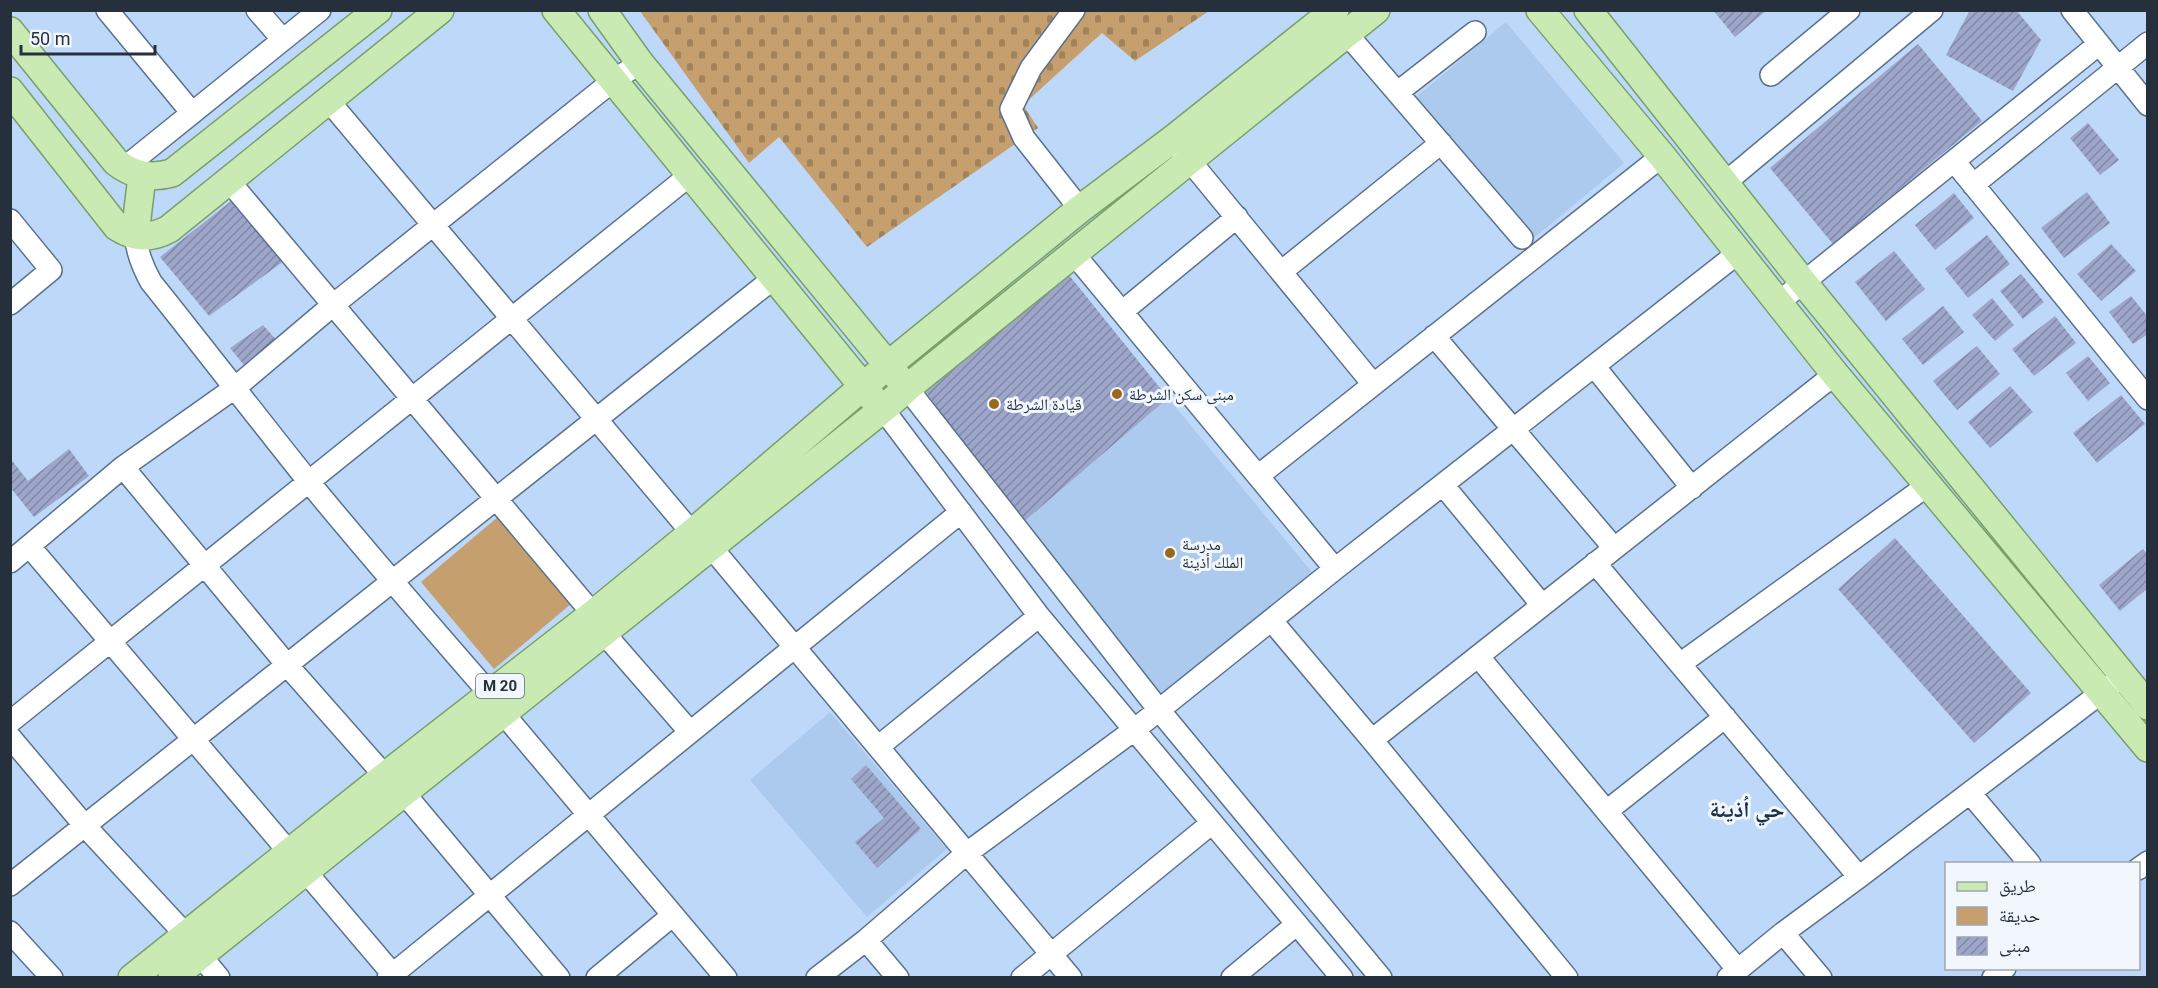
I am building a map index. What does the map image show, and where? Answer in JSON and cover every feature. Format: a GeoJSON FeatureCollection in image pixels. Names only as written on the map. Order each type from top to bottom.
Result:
{"type":"FeatureCollection","features":[{"type":"Feature","properties":{"kind":"main road"},"geometry":{"type":"LineString","coordinates":[[10,31],[116,162],[133,172],[152,177],[172,173],[378,10]]}},
{"type":"Feature","properties":{"kind":"main road"},"geometry":{"type":"LineString","coordinates":[[10,91],[117,227],[135,235],[153,236],[169,229],[440,10]]}},
{"type":"Feature","properties":{"kind":"main road"},"geometry":{"type":"LineString","coordinates":[[556,10],[863,388],[883,409],[1190,162],[1341,22]]}},
{"type":"Feature","properties":{"kind":"main road"},"geometry":{"type":"LineString","coordinates":[[863,388],[1080,209],[1173,140],[1341,22],[1376,10]]}},
{"type":"Feature","properties":{"kind":"main road"},"geometry":{"type":"LineString","coordinates":[[1539,10],[1662,156],[1835,374],[2148,748]]}},
{"type":"Feature","properties":{"kind":"main road"},"geometry":{"type":"LineString","coordinates":[[1588,10],[1803,282],[2122,677],[2148,706]]}},
{"type":"Feature","properties":{"kind":"main road"},"geometry":{"type":"LineString","coordinates":[[609,13],[640,63],[907,388]]}},
{"type":"Feature","properties":{"kind":"main road"},"geometry":{"type":"LineString","coordinates":[[133,172],[135,235]]}},
{"type":"Feature","properties":{"kind":"main road","name":"M 20"},"geometry":{"type":"LineString","coordinates":[[701,540],[863,388]]}},
{"type":"Feature","properties":{"kind":"main road","name":"M 20"},"geometry":{"type":"LineString","coordinates":[[132,978],[193,945],[701,540],[883,409]]}},
{"type":"Feature","properties":{"kind":"main road","name":"M 20"},"geometry":{"type":"LineString","coordinates":[[172,978],[193,945]]}},
{"type":"Feature","properties":{"kind":"street"},"geometry":{"type":"LineString","coordinates":[[106,10],[192,113]]}},
{"type":"Feature","properties":{"kind":"street"},"geometry":{"type":"LineString","coordinates":[[257,10],[283,40]]}},
{"type":"Feature","properties":{"kind":"street"},"geometry":{"type":"LineString","coordinates":[[133,172],[192,113],[320,10]]}},
{"type":"Feature","properties":{"kind":"street"},"geometry":{"type":"LineString","coordinates":[[1074,10],[1031,68],[1011,110],[1024,138],[1080,209]]}},
{"type":"Feature","properties":{"kind":"street"},"geometry":{"type":"LineString","coordinates":[[1771,75],[1849,10]]}},
{"type":"Feature","properties":{"kind":"street"},"geometry":{"type":"LineString","coordinates":[[1726,182],[1932,10]]}},
{"type":"Feature","properties":{"kind":"street"},"geometry":{"type":"LineString","coordinates":[[2072,10],[2148,105]]}},
{"type":"Feature","properties":{"kind":"street"},"geometry":{"type":"LineString","coordinates":[[1341,22],[1522,238]]}},
{"type":"Feature","properties":{"kind":"street"},"geometry":{"type":"LineString","coordinates":[[1398,92],[1475,32]]}},
{"type":"Feature","properties":{"kind":"street"},"geometry":{"type":"LineString","coordinates":[[1973,185],[2148,43]]}},
{"type":"Feature","properties":{"kind":"street"},"geometry":{"type":"LineString","coordinates":[[1779,302],[2099,44]]}},
{"type":"Feature","properties":{"kind":"street"},"geometry":{"type":"LineString","coordinates":[[10,562],[123,467],[236,387],[333,304],[614,80],[640,63]]}},
{"type":"Feature","properties":{"kind":"street"},"geometry":{"type":"LineString","coordinates":[[328,100],[595,419],[795,647],[1071,978]]}},
{"type":"Feature","properties":{"kind":"street"},"geometry":{"type":"LineString","coordinates":[[1173,140],[1373,384]]}},
{"type":"Feature","properties":{"kind":"street"},"geometry":{"type":"LineString","coordinates":[[1281,272],[1442,143]]}},
{"type":"Feature","properties":{"kind":"street"},"geometry":{"type":"LineString","coordinates":[[1258,476],[1662,156]]}},
{"type":"Feature","properties":{"kind":"street"},"geometry":{"type":"LineString","coordinates":[[1954,161],[2148,399]]}},
{"type":"Feature","properties":{"kind":"street"},"geometry":{"type":"LineString","coordinates":[[10,722],[690,175]]}},
{"type":"Feature","properties":{"kind":"street"},"geometry":{"type":"LineString","coordinates":[[229,181],[690,732]]}},
{"type":"Feature","properties":{"kind":"street"},"geometry":{"type":"LineString","coordinates":[[1122,311],[1237,217]]}},
{"type":"Feature","properties":{"kind":"street"},"geometry":{"type":"LineString","coordinates":[[10,220],[51,270],[10,304]]}},
{"type":"Feature","properties":{"kind":"street"},"geometry":{"type":"LineString","coordinates":[[135,235],[137,253],[151,282],[309,481],[726,978]]}},
{"type":"Feature","properties":{"kind":"street"},"geometry":{"type":"LineString","coordinates":[[817,978],[866,940],[967,854],[1134,730],[1738,253]]}},
{"type":"Feature","properties":{"kind":"street"},"geometry":{"type":"LineString","coordinates":[[1074,254],[1335,569]]}},
{"type":"Feature","properties":{"kind":"street"},"geometry":{"type":"LineString","coordinates":[[10,885],[774,278]]}},
{"type":"Feature","properties":{"kind":"street"},"geometry":{"type":"LineString","coordinates":[[1434,336],[1614,548]]}},
{"type":"Feature","properties":{"kind":"street"},"geometry":{"type":"LineString","coordinates":[[1594,366],[1692,488]]}},
{"type":"Feature","properties":{"kind":"street"},"geometry":{"type":"LineString","coordinates":[[1372,740],[1835,374]]}},
{"type":"Feature","properties":{"kind":"street"},"geometry":{"type":"LineString","coordinates":[[907,388],[1159,710],[1381,978]]}},
{"type":"Feature","properties":{"kind":"street"},"geometry":{"type":"LineString","coordinates":[[883,409],[1039,616],[1342,978]]}},
{"type":"Feature","properties":{"kind":"street"},"geometry":{"type":"LineString","coordinates":[[123,467],[287,665],[394,784],[559,978]]}},
{"type":"Feature","properties":{"kind":"street"},"geometry":{"type":"LineString","coordinates":[[1443,485],[1542,605]]}},
{"type":"Feature","properties":{"kind":"street"},"geometry":{"type":"LineString","coordinates":[[1680,664],[1928,485]]}},
{"type":"Feature","properties":{"kind":"street"},"geometry":{"type":"LineString","coordinates":[[30,547],[298,861],[392,976],[961,512]]}},
{"type":"Feature","properties":{"kind":"street"},"geometry":{"type":"LineString","coordinates":[[1595,563],[1860,877]]}},
{"type":"Feature","properties":{"kind":"street"},"geometry":{"type":"LineString","coordinates":[[878,747],[1039,616]]}},
{"type":"Feature","properties":{"kind":"street"},"geometry":{"type":"LineString","coordinates":[[1271,620],[1567,978]]}},
{"type":"Feature","properties":{"kind":"street"},"geometry":{"type":"LineString","coordinates":[[1478,656],[1606,811],[1733,974],[1783,933],[2122,677]]}},
{"type":"Feature","properties":{"kind":"street"},"geometry":{"type":"LineString","coordinates":[[1606,811],[1725,717]]}},
{"type":"Feature","properties":{"kind":"street"},"geometry":{"type":"LineString","coordinates":[[10,737],[85,826],[193,945],[219,978]]}},
{"type":"Feature","properties":{"kind":"street"},"geometry":{"type":"LineString","coordinates":[[1970,793],[2028,862]]}},
{"type":"Feature","properties":{"kind":"street"},"geometry":{"type":"LineString","coordinates":[[1022,978],[1212,824]]}},
{"type":"Feature","properties":{"kind":"street"},"geometry":{"type":"LineString","coordinates":[[597,978],[673,915]]}},
{"type":"Feature","properties":{"kind":"street"},"geometry":{"type":"LineString","coordinates":[[1232,978],[1297,924]]}},
{"type":"Feature","properties":{"kind":"street"},"geometry":{"type":"LineString","coordinates":[[10,932],[52,978]]}},
{"type":"Feature","properties":{"kind":"street"},"geometry":{"type":"LineString","coordinates":[[1783,933],[1821,978]]}},
{"type":"Feature","properties":{"kind":"street"},"geometry":{"type":"LineString","coordinates":[[866,940],[898,978]]}},
{"type":"Feature","properties":{"kind":"shaded area"},"geometry":{"type":"Polygon","coordinates":[[[1506,22],[1624,163],[1534,238],[1416,97],[1506,22]]]}},
{"type":"Feature","properties":{"kind":"shaded area","name":"مدرسة الملك أذينة"},"geometry":{"type":"Polygon","coordinates":[[[1168,398],[1320,582],[1167,703],[1021,524],[1168,398]]]}},
{"type":"Feature","properties":{"kind":"shaded area"},"geometry":{"type":"Polygon","coordinates":[[[830,712],[947,849],[867,917],[750,780],[830,712]]]}},
{"type":"Feature","properties":{"kind":"green space"},"geometry":{"type":"Polygon","coordinates":[[[640,11],[1209,11],[1135,61],[1102,33],[1023,105],[1038,128],[867,247],[779,137],[749,163],[640,11]]]}},
{"type":"Feature","properties":{"kind":"green space"},"geometry":{"type":"Polygon","coordinates":[[[499,516],[572,603],[494,669],[421,582],[499,516]]]}},
{"type":"Feature","properties":{"kind":"building"},"geometry":{"type":"Polygon","coordinates":[[[1713,10],[1767,10],[1735,37],[1713,10]]]}},
{"type":"Feature","properties":{"kind":"building"},"geometry":{"type":"Polygon","coordinates":[[[1970,10],[2016,10],[2041,40],[2013,91],[1946,55],[1970,10]]]}},
{"type":"Feature","properties":{"kind":"building"},"geometry":{"type":"Polygon","coordinates":[[[1918,44],[1982,121],[1833,244],[1770,168],[1918,44]]]}},
{"type":"Feature","properties":{"kind":"building"},"geometry":{"type":"Polygon","coordinates":[[[2088,123],[2119,160],[2100,175],[2070,138],[2088,123]]]}},
{"type":"Feature","properties":{"kind":"building"},"geometry":{"type":"Polygon","coordinates":[[[2087,192],[2110,223],[2064,258],[2041,228],[2087,192]]]}},
{"type":"Feature","properties":{"kind":"building"},"geometry":{"type":"Polygon","coordinates":[[[1954,193],[1974,218],[1935,250],[1915,225],[1954,193]]]}},
{"type":"Feature","properties":{"kind":"building"},"geometry":{"type":"Polygon","coordinates":[[[235,198],[284,261],[209,316],[160,257],[235,198]]]}},
{"type":"Feature","properties":{"kind":"building"},"geometry":{"type":"Polygon","coordinates":[[[1987,235],[2010,264],[1968,298],[1945,269],[1987,235]]]}},
{"type":"Feature","properties":{"kind":"building"},"geometry":{"type":"Polygon","coordinates":[[[2111,244],[2136,271],[2101,301],[2077,274],[2111,244]]]}},
{"type":"Feature","properties":{"kind":"building"},"geometry":{"type":"Polygon","coordinates":[[[1894,251],[1925,289],[1886,321],[1855,282],[1894,251]]]}},
{"type":"Feature","properties":{"kind":"building"},"geometry":{"type":"Polygon","coordinates":[[[2021,274],[2044,302],[2023,319],[2000,291],[2021,274]]]}},
{"type":"Feature","properties":{"kind":"building"},"geometry":{"type":"Polygon","coordinates":[[[1069,275],[1168,398],[1021,524],[926,392],[1069,275]]]}},
{"type":"Feature","properties":{"kind":"building"},"geometry":{"type":"Polygon","coordinates":[[[2131,296],[2148,317],[2148,334],[2133,344],[2109,312],[2131,296]]]}},
{"type":"Feature","properties":{"kind":"building"},"geometry":{"type":"Polygon","coordinates":[[[1992,298],[2014,325],[1995,341],[1972,315],[1992,298]]]}},
{"type":"Feature","properties":{"kind":"building"},"geometry":{"type":"Polygon","coordinates":[[[1943,306],[1964,332],[1923,365],[1902,339],[1943,306]]]}},
{"type":"Feature","properties":{"kind":"building"},"geometry":{"type":"Polygon","coordinates":[[[2055,316],[2076,343],[2034,376],[2012,349],[2055,316]]]}},
{"type":"Feature","properties":{"kind":"building"},"geometry":{"type":"Polygon","coordinates":[[[263,325],[280,344],[248,370],[230,348],[263,325]]]}},
{"type":"Feature","properties":{"kind":"building"},"geometry":{"type":"Polygon","coordinates":[[[1977,346],[2000,374],[1957,410],[1933,381],[1977,346]]]}},
{"type":"Feature","properties":{"kind":"building"},"geometry":{"type":"Polygon","coordinates":[[[2088,356],[2110,383],[2088,401],[2066,373],[2088,356]]]}},
{"type":"Feature","properties":{"kind":"building"},"geometry":{"type":"Polygon","coordinates":[[[2010,386],[2033,412],[1990,448],[1968,422],[2010,386]]]}},
{"type":"Feature","properties":{"kind":"building"},"geometry":{"type":"Polygon","coordinates":[[[2121,395],[2145,424],[2097,463],[2073,433],[2121,395]]]}},
{"type":"Feature","properties":{"kind":"building"},"geometry":{"type":"Polygon","coordinates":[[[69,449],[89,476],[34,517],[10,487],[10,458],[28,481],[69,449]]]}},
{"type":"Feature","properties":{"kind":"building"},"geometry":{"type":"Polygon","coordinates":[[[1895,538],[2031,693],[1974,743],[1838,589],[1895,538]]]}},
{"type":"Feature","properties":{"kind":"building"},"geometry":{"type":"Polygon","coordinates":[[[2143,549],[2148,555],[2148,588],[2120,611],[2099,585],[2143,549]]]}},
{"type":"Feature","properties":{"kind":"building"},"geometry":{"type":"Polygon","coordinates":[[[866,765],[921,829],[877,868],[855,842],[884,818],[851,779],[866,765]]]}},
{"type":"Feature","properties":{"kind":"place","name":"مبنى سكن الشرطة"},"geometry":{"type":"Point","coordinates":[1117,394]}},
{"type":"Feature","properties":{"kind":"place","name":"قيادة الشرطة"},"geometry":{"type":"Point","coordinates":[994,404]}},
{"type":"Feature","properties":{"kind":"place","name":"مدرسة الملك أذينة"},"geometry":{"type":"Point","coordinates":[1170,553]}},
{"type":"Feature","properties":{"kind":"district","name":"حي اُذينة"},"geometry":{"type":"Point","coordinates":[1747,809]}}]}
